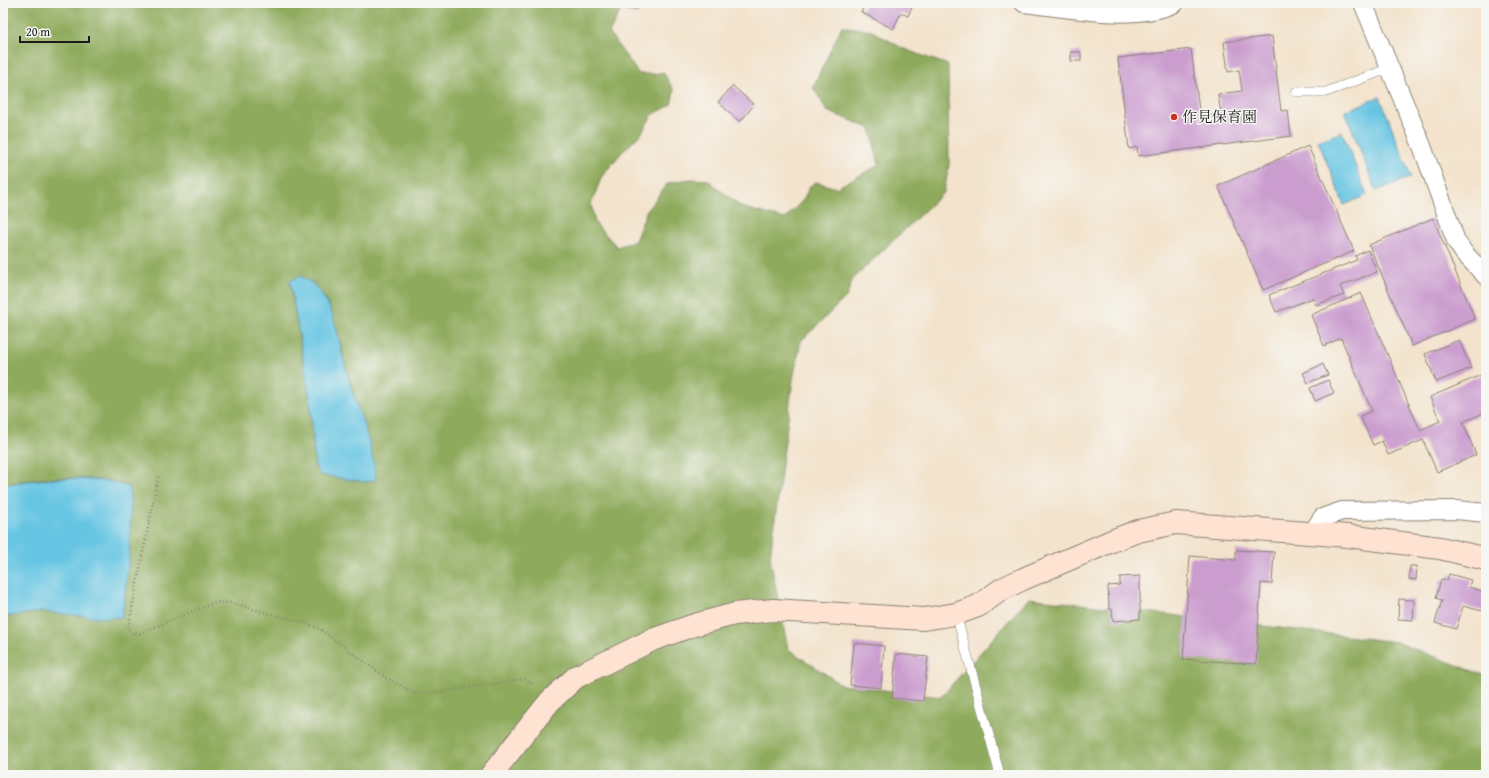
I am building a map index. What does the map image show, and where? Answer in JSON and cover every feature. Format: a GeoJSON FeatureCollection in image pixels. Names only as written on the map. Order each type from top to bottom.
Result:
{"type":"FeatureCollection","features":[{"type":"Feature","properties":{"kind":"street"},"geometry":{"type":"LineString","coordinates":[[1024,3],[1106,12],[1145,11],[1167,7],[1175,3]]}},
{"type":"Feature","properties":{"kind":"street"},"geometry":{"type":"LineString","coordinates":[[1364,3],[1422,146],[1456,241],[1464,253],[1486,276]]}},
{"type":"Feature","properties":{"kind":"street"},"geometry":{"type":"LineString","coordinates":[[1312,533],[1322,518],[1342,511],[1456,510],[1486,513]]}},
{"type":"Feature","properties":{"kind":"street"},"geometry":{"type":"LineString","coordinates":[[491,775],[550,701],[576,677],[629,650],[694,625],[735,614],[773,610],[924,618],[956,614],[978,606],[1002,589],[1023,578],[1114,540],[1160,525],[1193,523],[1312,533],[1434,547],[1486,559]]}},
{"type":"Feature","properties":{"kind":"lane"},"geometry":{"type":"LineString","coordinates":[[1296,92],[1326,92],[1390,68]]}},
{"type":"Feature","properties":{"kind":"lane"},"geometry":{"type":"LineString","coordinates":[[956,614],[1000,775]]}},
{"type":"Feature","properties":{"kind":"path"},"geometry":{"type":"LineString","coordinates":[[158,477],[128,629],[132,633],[140,633],[208,605],[219,602],[231,603],[294,620],[320,629],[385,677],[414,693],[439,692],[525,679],[536,685],[550,701]]}},
{"type":"Feature","properties":{"kind":"green space"},"geometry":{"type":"Polygon","coordinates":[[[14,3],[648,3],[638,13],[621,10],[609,33],[639,74],[656,74],[663,72],[674,90],[671,105],[652,115],[641,134],[622,152],[602,176],[591,204],[595,223],[617,247],[635,241],[647,210],[668,183],[691,179],[708,180],[741,207],[785,219],[803,200],[810,186],[816,182],[836,188],[879,165],[870,128],[827,111],[813,87],[842,26],[872,31],[904,49],[948,65],[949,165],[944,192],[852,280],[847,296],[801,341],[793,379],[770,558],[788,649],[842,685],[941,697],[1029,598],[1396,642],[1486,676],[1486,775],[3,775],[3,617],[42,612],[122,617],[131,506],[119,483],[91,479],[61,478],[31,480],[3,485],[3,15],[14,3]],[[290,281],[310,400],[315,466],[362,422],[345,365],[340,341],[327,302],[313,282],[290,281]]]}},
{"type":"Feature","properties":{"kind":"water"},"geometry":{"type":"Polygon","coordinates":[[[1380,97],[1411,177],[1376,191],[1345,111],[1380,97]]]}},
{"type":"Feature","properties":{"kind":"water"},"geometry":{"type":"Polygon","coordinates":[[[1342,132],[1367,195],[1344,205],[1318,141],[1342,132]]]}},
{"type":"Feature","properties":{"kind":"water"},"geometry":{"type":"Polygon","coordinates":[[[300,276],[312,283],[318,289],[330,308],[333,316],[349,379],[371,451],[376,480],[366,482],[320,475],[315,466],[310,400],[290,281],[300,276]]]}},
{"type":"Feature","properties":{"kind":"water"},"geometry":{"type":"Polygon","coordinates":[[[64,478],[108,481],[129,487],[131,519],[128,568],[122,617],[105,618],[42,612],[3,617],[3,485],[27,481],[64,478]]]}},
{"type":"Feature","properties":{"kind":"building"},"geometry":{"type":"Polygon","coordinates":[[[866,3],[914,3],[908,16],[901,13],[893,29],[861,12],[866,3]]]}},
{"type":"Feature","properties":{"kind":"building"},"geometry":{"type":"Polygon","coordinates":[[[1272,36],[1281,111],[1288,110],[1291,136],[1138,156],[1137,147],[1129,149],[1118,58],[1191,49],[1200,117],[1221,114],[1218,94],[1242,91],[1239,70],[1228,72],[1224,42],[1272,36]]]}},
{"type":"Feature","properties":{"kind":"building"},"geometry":{"type":"Polygon","coordinates":[[[1071,52],[1081,52],[1081,61],[1071,61],[1071,52]]]}},
{"type":"Feature","properties":{"kind":"building"},"geometry":{"type":"Polygon","coordinates":[[[733,86],[754,105],[740,122],[718,102],[733,86]]]}},
{"type":"Feature","properties":{"kind":"building"},"geometry":{"type":"Polygon","coordinates":[[[1308,146],[1354,251],[1263,290],[1218,186],[1308,146]]]}},
{"type":"Feature","properties":{"kind":"building"},"geometry":{"type":"Polygon","coordinates":[[[1433,218],[1475,319],[1412,346],[1369,245],[1433,218]]]}},
{"type":"Feature","properties":{"kind":"building"},"geometry":{"type":"Polygon","coordinates":[[[1368,250],[1377,272],[1340,286],[1344,295],[1316,305],[1313,298],[1276,312],[1269,295],[1357,260],[1355,256],[1368,250]]]}},
{"type":"Feature","properties":{"kind":"building"},"geometry":{"type":"Polygon","coordinates":[[[1361,293],[1420,430],[1440,421],[1430,397],[1486,373],[1486,412],[1463,422],[1476,455],[1437,472],[1423,440],[1388,455],[1382,441],[1373,445],[1360,416],[1372,411],[1341,338],[1324,346],[1311,315],[1361,293]]]}},
{"type":"Feature","properties":{"kind":"building"},"geometry":{"type":"Polygon","coordinates":[[[1459,340],[1471,368],[1436,382],[1425,354],[1459,340]]]}},
{"type":"Feature","properties":{"kind":"building"},"geometry":{"type":"Polygon","coordinates":[[[1323,364],[1328,375],[1308,383],[1303,373],[1323,364]]]}},
{"type":"Feature","properties":{"kind":"building"},"geometry":{"type":"Polygon","coordinates":[[[1328,380],[1334,393],[1315,401],[1310,388],[1328,380]]]}},
{"type":"Feature","properties":{"kind":"building"},"geometry":{"type":"Polygon","coordinates":[[[1236,550],[1274,552],[1272,584],[1261,583],[1256,664],[1183,659],[1190,556],[1236,560],[1236,550]]]}},
{"type":"Feature","properties":{"kind":"building"},"geometry":{"type":"Polygon","coordinates":[[[1410,566],[1417,566],[1416,580],[1409,579],[1410,566]]]}},
{"type":"Feature","properties":{"kind":"building"},"geometry":{"type":"Polygon","coordinates":[[[1449,574],[1471,580],[1469,587],[1486,592],[1486,612],[1463,606],[1456,629],[1435,623],[1442,600],[1436,598],[1441,579],[1447,580],[1449,574]]]}},
{"type":"Feature","properties":{"kind":"building"},"geometry":{"type":"Polygon","coordinates":[[[1140,576],[1140,619],[1113,621],[1112,609],[1109,609],[1108,586],[1120,585],[1120,577],[1140,576]]]}},
{"type":"Feature","properties":{"kind":"building"},"geometry":{"type":"Polygon","coordinates":[[[1399,599],[1414,600],[1413,620],[1398,619],[1399,599]]]}},
{"type":"Feature","properties":{"kind":"building"},"geometry":{"type":"Polygon","coordinates":[[[854,643],[884,646],[881,688],[850,685],[854,643]]]}},
{"type":"Feature","properties":{"kind":"building"},"geometry":{"type":"Polygon","coordinates":[[[896,654],[928,657],[923,701],[892,698],[896,654]]]}},
{"type":"Feature","properties":{"kind":"place","name":"作見保育園"},"geometry":{"type":"Point","coordinates":[1174,117]}}]}
